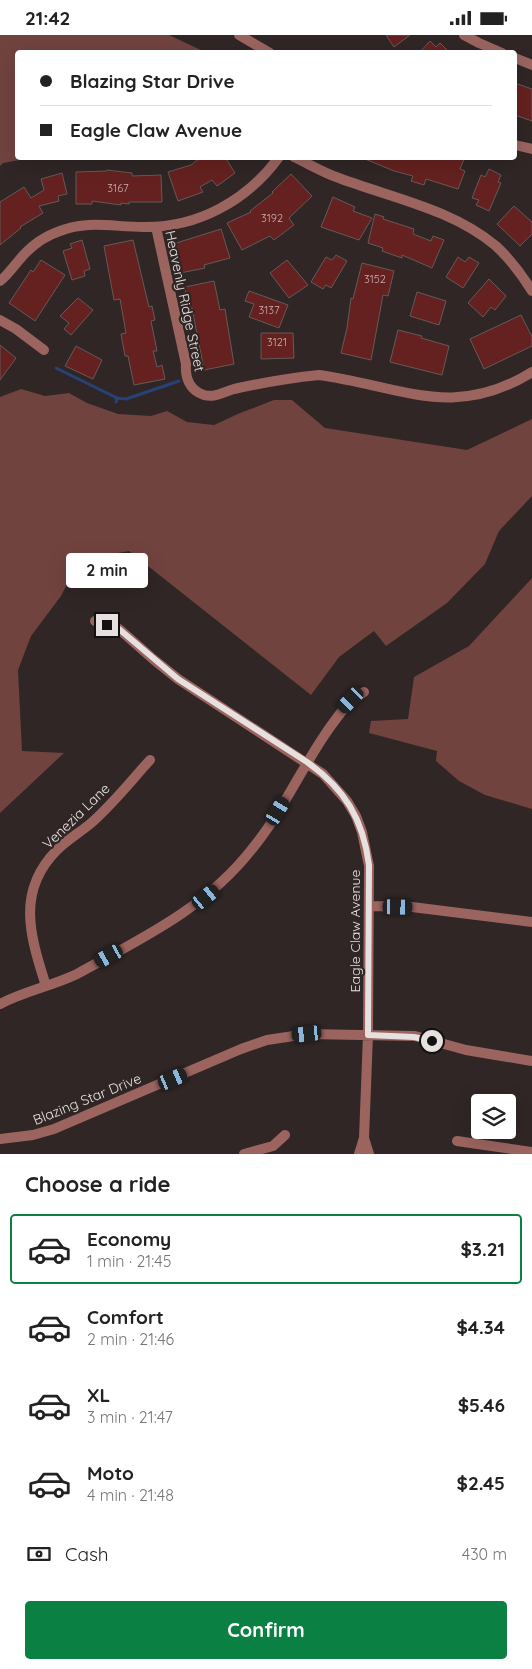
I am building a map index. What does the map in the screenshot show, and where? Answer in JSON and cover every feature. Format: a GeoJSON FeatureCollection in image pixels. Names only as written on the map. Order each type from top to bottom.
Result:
{"type":"FeatureCollection","features":[{"type":"Feature","properties":{"kind":"street"},"geometry":{"type":"LineString","coordinates":[[239,35],[265,50]]}},
{"type":"Feature","properties":{"kind":"street"},"geometry":{"type":"LineString","coordinates":[[464,35],[495,50]]}},
{"type":"Feature","properties":{"kind":"street"},"geometry":{"type":"LineString","coordinates":[[517,59],[532,65]]}},
{"type":"Feature","properties":{"kind":"street"},"geometry":{"type":"LineString","coordinates":[[517,145],[532,149]]}},
{"type":"Feature","properties":{"kind":"street"},"geometry":{"type":"LineString","coordinates":[[0,281],[8,275],[20,258],[32,247],[59,231],[89,224],[156,227],[193,220],[229,204],[260,181],[277,160]]}},
{"type":"Feature","properties":{"kind":"street"},"geometry":{"type":"LineString","coordinates":[[300,160],[337,178],[445,215],[497,247],[528,275],[532,291]]}},
{"type":"Feature","properties":{"kind":"street","name":"Heavenly Ridge Street"},"geometry":{"type":"LineString","coordinates":[[156,227],[186,364],[185,373],[188,381],[198,392],[205,395],[214,396],[231,390],[319,375],[431,398],[451,399],[486,394],[515,383],[532,372]]}},
{"type":"Feature","properties":{"kind":"street"},"geometry":{"type":"LineString","coordinates":[[0,320],[16,329],[44,351]]}},
{"type":"Feature","properties":{"kind":"street","name":"Eagle Claw Avenue"},"geometry":{"type":"LineString","coordinates":[[95,621],[119,629],[178,679],[307,762],[335,786],[356,816],[367,849],[369,865],[368,1035],[364,1138],[359,1154]]}},
{"type":"Feature","properties":{"kind":"street"},"geometry":{"type":"LineString","coordinates":[[0,1004],[22,993],[77,974],[174,920],[216,889],[253,848],[268,827],[307,762],[344,708],[351,700],[364,692]]}},
{"type":"Feature","properties":{"kind":"street","name":"Venezia Lane"},"geometry":{"type":"LineString","coordinates":[[46,986],[32,938],[30,922],[33,894],[38,878],[56,852],[104,810],[150,760]]}},
{"type":"Feature","properties":{"kind":"street"},"geometry":{"type":"LineString","coordinates":[[369,906],[412,907],[532,922]]}},
{"type":"Feature","properties":{"kind":"street","name":"Blazing Star Drive"},"geometry":{"type":"LineString","coordinates":[[0,1139],[33,1135],[54,1129],[241,1049],[267,1040],[307,1034],[414,1037],[466,1050],[532,1061]]}},
{"type":"Feature","properties":{"kind":"street"},"geometry":{"type":"LineString","coordinates":[[244,1154],[273,1146],[285,1135]]}},
{"type":"Feature","properties":{"kind":"street","name":"Eagle Claw Avenue"},"geometry":{"type":"LineString","coordinates":[[364,1138],[370,1154]]}},
{"type":"Feature","properties":{"kind":"street"},"geometry":{"type":"LineString","coordinates":[[458,1141],[532,1152]]}},
{"type":"Feature","properties":{"kind":"shaded area"},"geometry":{"type":"Polygon","coordinates":[[[0,35],[169,35],[201,50],[15,50],[15,160],[20,160],[3,163],[0,166],[0,35]]]}},
{"type":"Feature","properties":{"kind":"shaded area"},"geometry":{"type":"Polygon","coordinates":[[[21,389],[45,396],[69,393],[87,403],[118,414],[151,416],[167,411],[187,422],[214,425],[274,400],[292,400],[325,428],[467,450],[532,419],[532,496],[499,531],[485,564],[447,603],[386,646],[374,631],[339,657],[311,695],[129,551],[79,560],[61,596],[31,636],[18,670],[22,751],[64,753],[0,813],[0,397],[21,389]]]}},
{"type":"Feature","properties":{"kind":"shaded area"},"geometry":{"type":"Polygon","coordinates":[[[532,578],[532,809],[485,795],[459,781],[436,761],[437,751],[369,733],[371,721],[408,719],[414,677],[469,646],[532,578]]]}},
{"type":"Feature","properties":{"kind":"building"},"geometry":{"type":"Polygon","coordinates":[[[386,35],[410,35],[394,47],[386,35]]]}},
{"type":"Feature","properties":{"kind":"building"},"geometry":{"type":"Polygon","coordinates":[[[430,41],[436,47],[440,43],[447,50],[422,50],[430,41]]]}},
{"type":"Feature","properties":{"kind":"building"},"geometry":{"type":"Polygon","coordinates":[[[517,84],[532,89],[532,121],[517,116],[517,84]]]}},
{"type":"Feature","properties":{"kind":"building"},"geometry":{"type":"Polygon","coordinates":[[[197,160],[227,160],[235,173],[217,186],[212,180],[200,187],[203,192],[178,201],[168,172],[191,165],[197,160]]]}},
{"type":"Feature","properties":{"kind":"building"},"geometry":{"type":"Polygon","coordinates":[[[367,160],[464,160],[460,169],[465,171],[458,189],[426,179],[424,185],[411,181],[413,176],[394,171],[367,160]]]}},
{"type":"Feature","properties":{"kind":"building"},"geometry":{"type":"Polygon","coordinates":[[[489,169],[501,175],[498,182],[501,183],[489,211],[476,205],[479,200],[472,198],[481,175],[485,177],[489,169]]]}},
{"type":"Feature","properties":{"kind":"building"},"geometry":{"type":"Polygon","coordinates":[[[107,170],[132,173],[132,176],[161,175],[162,202],[129,202],[129,204],[121,203],[121,205],[92,201],[92,204],[76,204],[76,172],[107,170]]]}},
{"type":"Feature","properties":{"kind":"building"},"geometry":{"type":"Polygon","coordinates":[[[62,173],[67,194],[58,196],[59,201],[39,206],[43,213],[20,227],[0,245],[0,202],[24,187],[31,198],[44,190],[41,179],[62,173]]]}},
{"type":"Feature","properties":{"kind":"building"},"geometry":{"type":"Polygon","coordinates":[[[291,174],[312,196],[289,218],[294,225],[274,240],[270,236],[242,250],[227,223],[251,212],[291,174]]]}},
{"type":"Feature","properties":{"kind":"building"},"geometry":{"type":"Polygon","coordinates":[[[333,197],[355,207],[353,211],[372,218],[359,240],[321,227],[333,197]]]}},
{"type":"Feature","properties":{"kind":"building"},"geometry":{"type":"Polygon","coordinates":[[[514,206],[532,222],[532,234],[520,246],[497,224],[514,206]]]}},
{"type":"Feature","properties":{"kind":"building"},"geometry":{"type":"Polygon","coordinates":[[[375,214],[384,217],[383,219],[414,229],[413,234],[431,241],[433,236],[444,240],[432,268],[402,255],[402,258],[382,251],[383,248],[368,243],[375,214]]]}},
{"type":"Feature","properties":{"kind":"building"},"geometry":{"type":"Polygon","coordinates":[[[221,229],[230,258],[204,265],[205,268],[180,273],[173,244],[221,229]]]}},
{"type":"Feature","properties":{"kind":"building"},"geometry":{"type":"Polygon","coordinates":[[[82,240],[90,269],[84,271],[85,276],[72,280],[63,251],[72,248],[70,244],[82,240]]]}},
{"type":"Feature","properties":{"kind":"building"},"geometry":{"type":"Polygon","coordinates":[[[133,240],[149,307],[152,306],[155,320],[151,321],[157,351],[153,351],[157,367],[162,365],[165,379],[134,385],[128,356],[125,356],[121,334],[126,333],[120,299],[114,300],[104,246],[133,240]]]}},
{"type":"Feature","properties":{"kind":"building"},"geometry":{"type":"Polygon","coordinates":[[[336,255],[347,261],[331,288],[326,285],[323,289],[311,282],[326,257],[332,260],[336,255]]]}},
{"type":"Feature","properties":{"kind":"building"},"geometry":{"type":"Polygon","coordinates":[[[458,257],[465,262],[469,257],[479,263],[463,288],[446,277],[458,257]]]}},
{"type":"Feature","properties":{"kind":"building"},"geometry":{"type":"Polygon","coordinates":[[[41,260],[65,275],[35,321],[9,303],[31,270],[33,272],[41,260]]]}},
{"type":"Feature","properties":{"kind":"building"},"geometry":{"type":"Polygon","coordinates":[[[287,260],[308,285],[289,298],[270,273],[287,260]]]}},
{"type":"Feature","properties":{"kind":"building"},"geometry":{"type":"Polygon","coordinates":[[[362,263],[394,271],[388,296],[383,295],[371,360],[341,353],[351,298],[353,299],[362,263]]]}},
{"type":"Feature","properties":{"kind":"building"},"geometry":{"type":"Polygon","coordinates":[[[489,279],[506,296],[495,310],[491,307],[483,317],[468,303],[489,279]]]}},
{"type":"Feature","properties":{"kind":"building"},"geometry":{"type":"Polygon","coordinates":[[[214,281],[220,310],[225,309],[234,364],[204,370],[192,308],[188,309],[185,287],[214,281]]]}},
{"type":"Feature","properties":{"kind":"building"},"geometry":{"type":"Polygon","coordinates":[[[249,291],[288,305],[279,328],[249,317],[254,304],[245,301],[249,291]]]}},
{"type":"Feature","properties":{"kind":"building"},"geometry":{"type":"Polygon","coordinates":[[[417,292],[446,301],[439,325],[410,316],[417,292]]]}},
{"type":"Feature","properties":{"kind":"building"},"geometry":{"type":"Polygon","coordinates":[[[78,298],[93,310],[71,335],[64,329],[69,323],[60,316],[78,298]]]}},
{"type":"Feature","properties":{"kind":"building"},"geometry":{"type":"Polygon","coordinates":[[[521,315],[532,337],[532,346],[484,369],[470,339],[521,315]]]}},
{"type":"Feature","properties":{"kind":"building"},"geometry":{"type":"Polygon","coordinates":[[[398,330],[449,346],[442,375],[390,362],[398,330]]]}},
{"type":"Feature","properties":{"kind":"building"},"geometry":{"type":"Polygon","coordinates":[[[261,333],[293,333],[294,358],[261,359],[261,333]]]}},
{"type":"Feature","properties":{"kind":"building"},"geometry":{"type":"Polygon","coordinates":[[[0,345],[16,358],[0,380],[0,345]]]}},
{"type":"Feature","properties":{"kind":"building"},"geometry":{"type":"Polygon","coordinates":[[[76,346],[102,360],[93,379],[65,366],[76,346]]]}},
{"type":"Feature","properties":{"kind":"waterway"},"geometry":{"type":"LineString","coordinates":[[56,368],[117,398]]}},
{"type":"Feature","properties":{"kind":"waterway"},"geometry":{"type":"LineString","coordinates":[[116,402],[117,398],[126,399],[179,381]]}},
{"type":"Feature","properties":{"kind":"route"},"geometry":{"type":"LineString","coordinates":[[107,625],[119,629],[178,679],[307,762],[323,774],[347,801],[356,816],[362,832],[369,865],[368,1035],[414,1037],[432,1041]]}}]}
